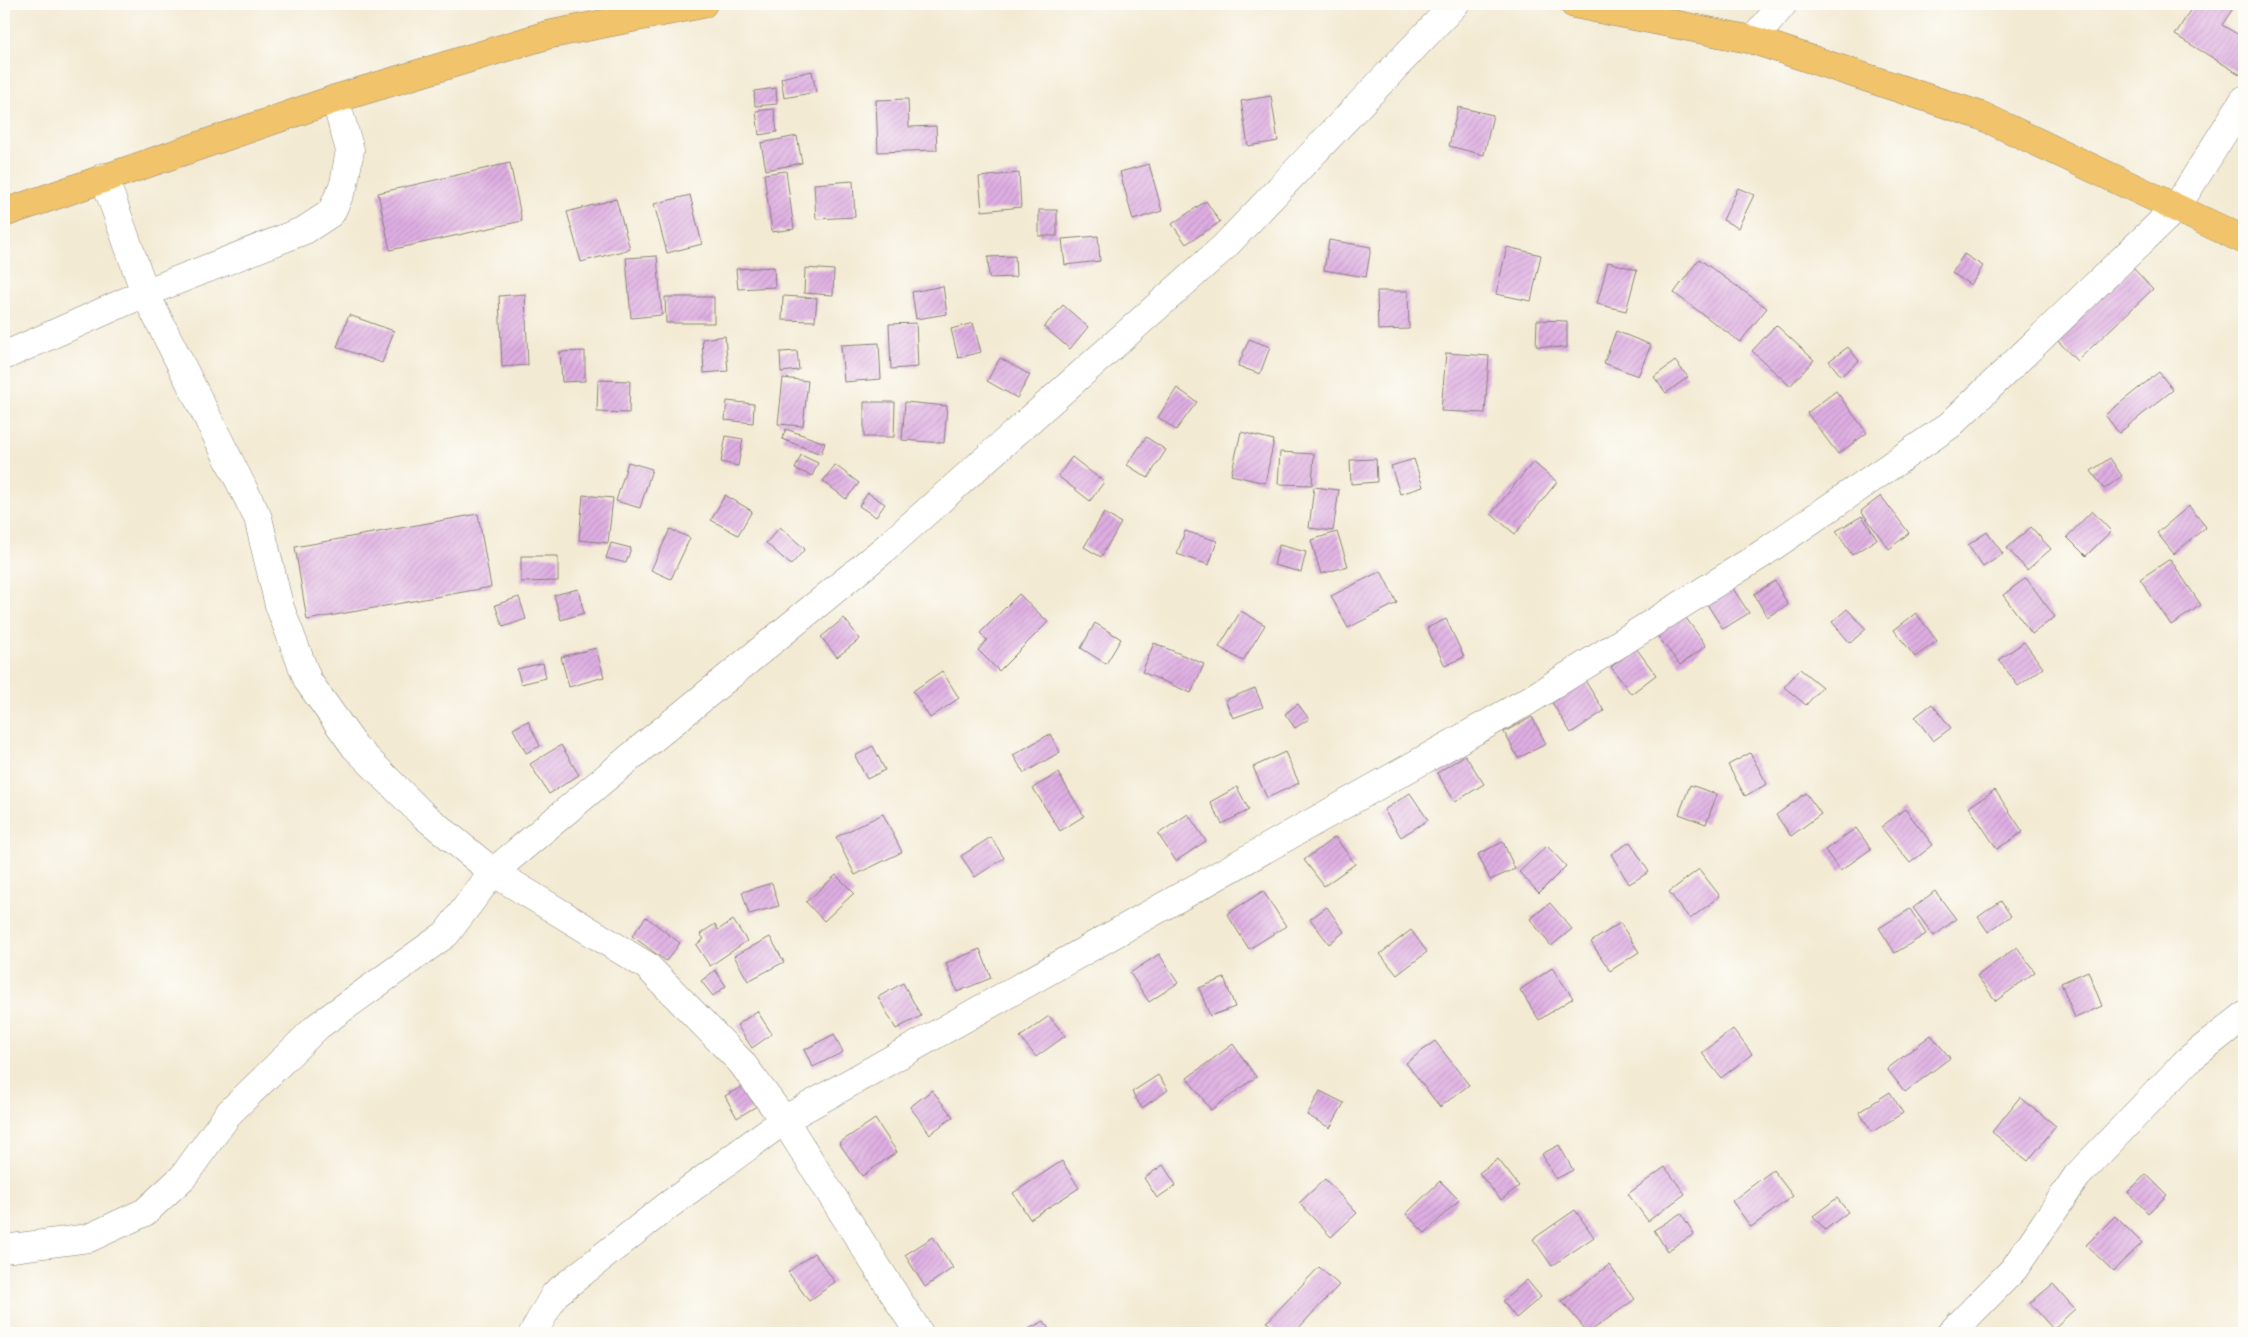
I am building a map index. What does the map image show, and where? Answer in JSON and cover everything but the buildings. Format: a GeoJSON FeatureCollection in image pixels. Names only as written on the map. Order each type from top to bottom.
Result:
{"type":"FeatureCollection","features":[{"type":"Feature","properties":{"kind":"main road"},"geometry":{"type":"LineString","coordinates":[[4,212],[335,99],[547,35],[703,4]]}},
{"type":"Feature","properties":{"kind":"main road"},"geometry":{"type":"LineString","coordinates":[[1574,4],[1753,40],[1982,116],[2244,240]]}},
{"type":"Feature","properties":{"kind":"street"},"geometry":{"type":"LineString","coordinates":[[4,1249],[90,1238],[145,1212],[183,1177],[229,1113],[318,1026],[446,934],[493,872],[646,743],[887,546],[1224,247],[1456,4]]}},
{"type":"Feature","properties":{"kind":"street"},"geometry":{"type":"LineString","coordinates":[[1753,40],[1783,4]]}},
{"type":"Feature","properties":{"kind":"street"},"geometry":{"type":"LineString","coordinates":[[4,356],[145,293],[305,230],[331,213],[344,184],[350,150],[335,99]]}},
{"type":"Feature","properties":{"kind":"street"},"geometry":{"type":"LineString","coordinates":[[533,1333],[555,1294],[666,1207],[784,1120],[1520,706],[1758,556],[1950,425],[2176,208],[2244,100]]}},
{"type":"Feature","properties":{"kind":"street"},"geometry":{"type":"LineString","coordinates":[[104,177],[145,293],[258,518],[279,605],[308,681],[355,747],[422,814],[493,872],[647,966],[741,1062],[784,1120],[919,1333]]}},
{"type":"Feature","properties":{"kind":"street"},"geometry":{"type":"LineString","coordinates":[[1951,1333],[2014,1269],[2077,1176],[2188,1060],[2244,1016]]}}]}
